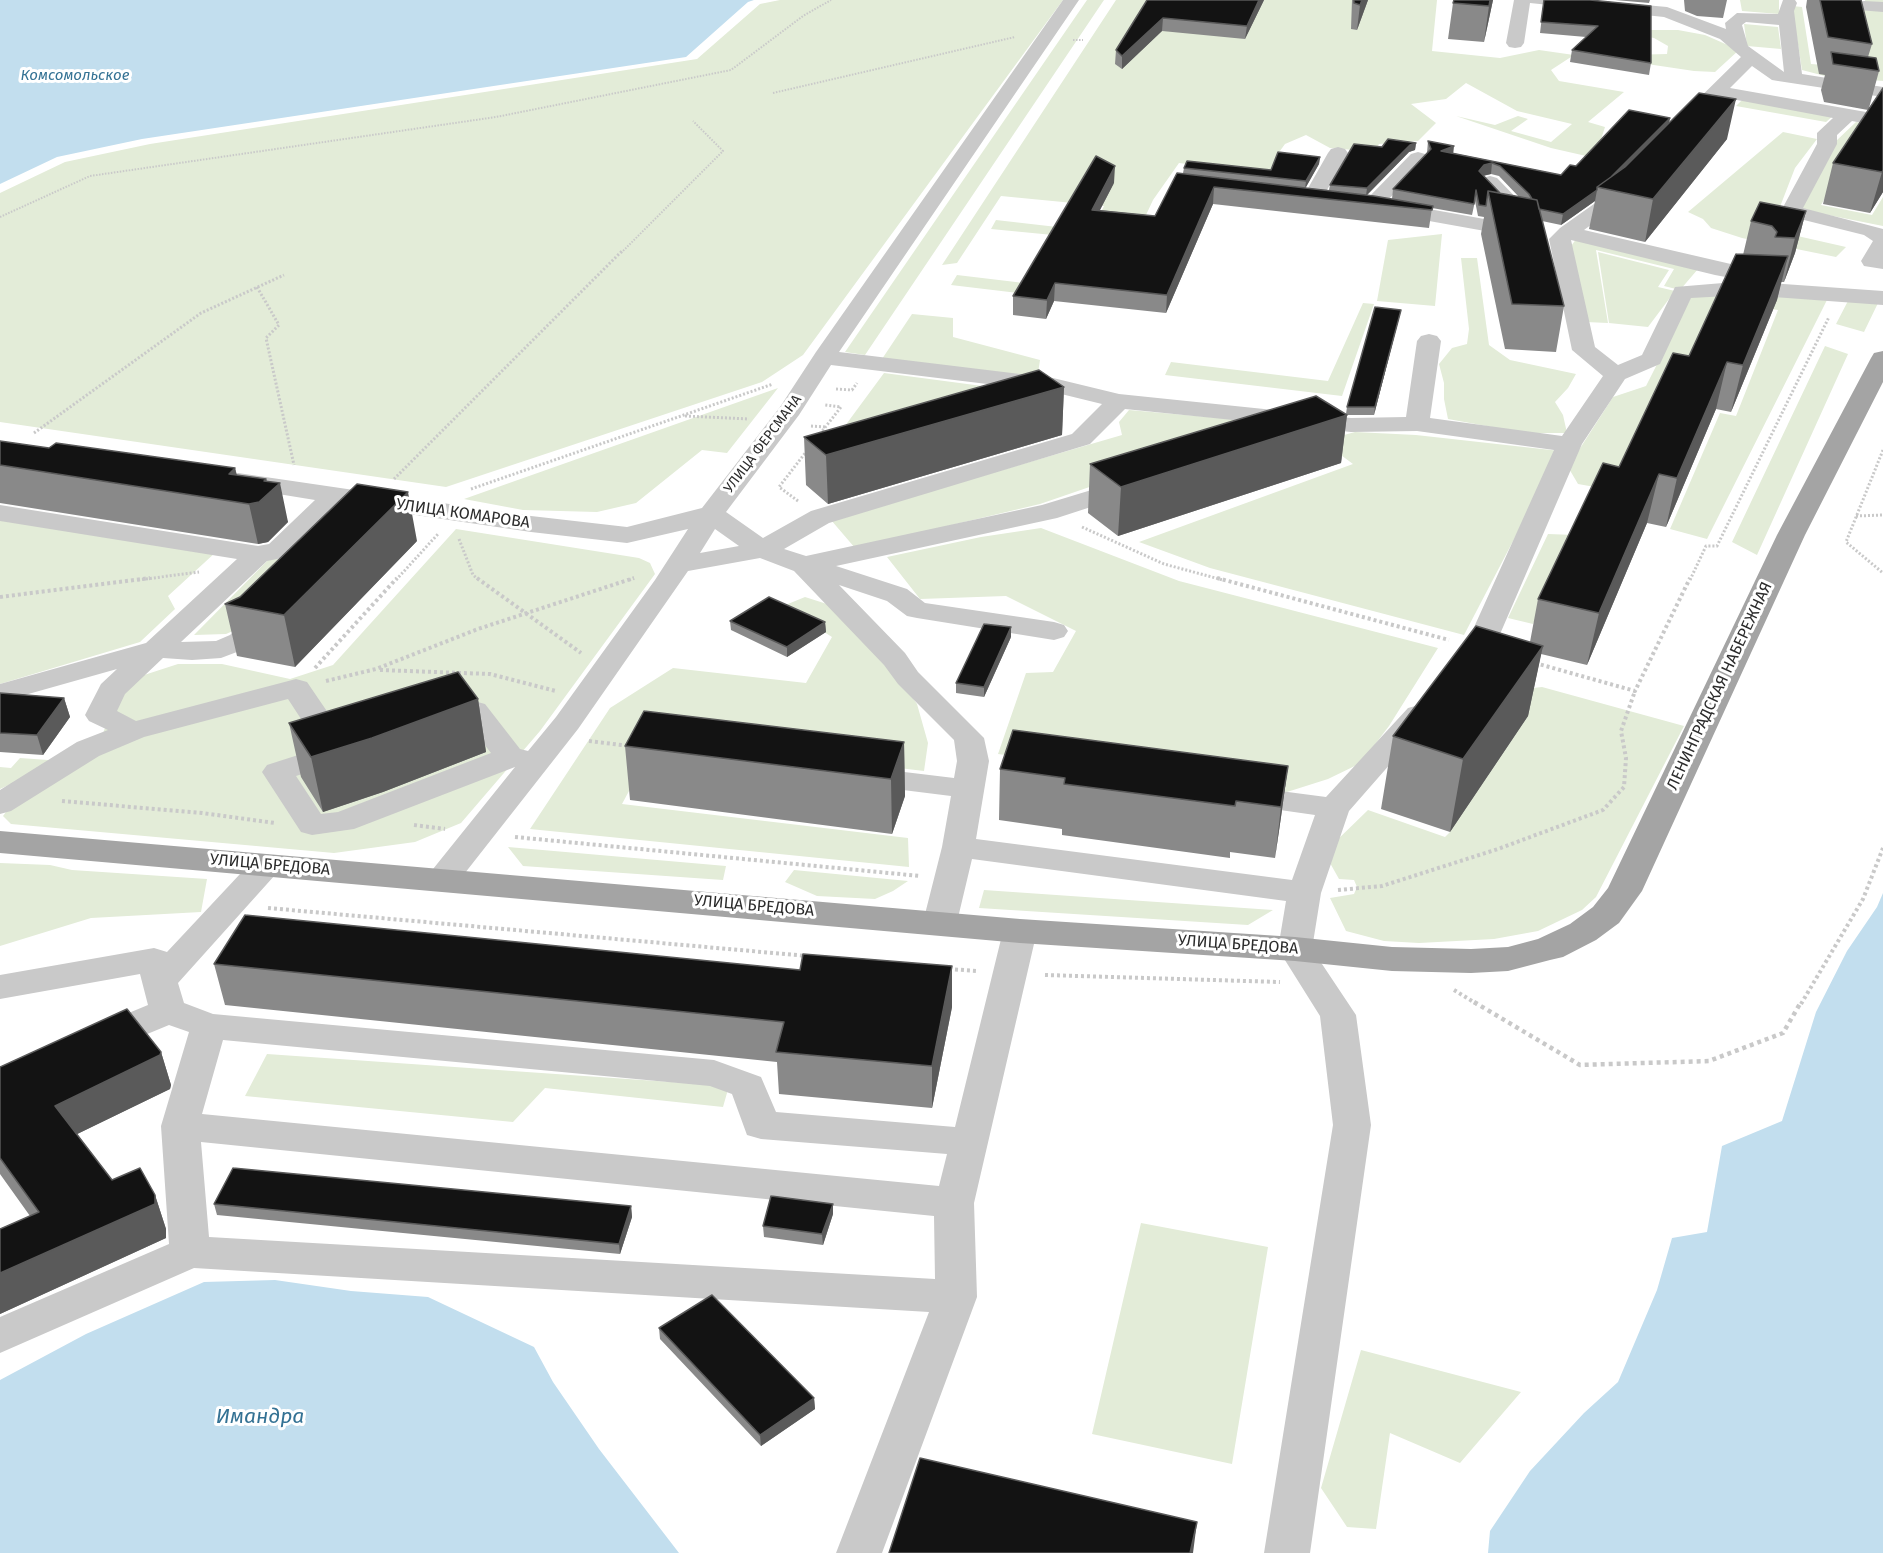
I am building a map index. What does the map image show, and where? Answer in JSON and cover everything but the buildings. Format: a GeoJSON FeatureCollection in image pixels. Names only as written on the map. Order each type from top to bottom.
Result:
{"type":"FeatureCollection","features":[{"type":"Feature","properties":{"kind":"main road","name":"ЛЕНИНГРАДСКАЯ НАБЕРЕЖНАЯ"},"geometry":{"type":"LineString","coordinates":[[1508,959],[1550,948],[1584,932],[1606,915],[1624,891],[1791,535],[1883,358]]}},
{"type":"Feature","properties":{"kind":"main road","name":"УЛИЦА БРЕДОВА"},"geometry":{"type":"LineString","coordinates":[[0,842],[940,922],[1020,931],[1295,949],[1392,959],[1471,961],[1508,959]]}},
{"type":"Feature","properties":{"kind":"street","name":"УЛИЦА ФЕРСМАНА"},"geometry":{"type":"LineString","coordinates":[[442,879],[478,834],[523,759],[556,736],[667,583],[711,514],[781,422],[1071,0]]}},
{"type":"Feature","properties":{"kind":"street"},"geometry":{"type":"LineString","coordinates":[[1515,43],[1522,0]]}},
{"type":"Feature","properties":{"kind":"street"},"geometry":{"type":"LineString","coordinates":[[1536,0],[1675,8],[1713,28],[1778,76],[1883,92]]}},
{"type":"Feature","properties":{"kind":"street"},"geometry":{"type":"LineString","coordinates":[[1864,6],[1883,7]]}},
{"type":"Feature","properties":{"kind":"street"},"geometry":{"type":"LineString","coordinates":[[1745,51],[1732,23],[1743,17],[1788,12],[1794,78]]}},
{"type":"Feature","properties":{"kind":"street"},"geometry":{"type":"LineString","coordinates":[[1670,139],[1717,91],[1745,51]]}},
{"type":"Feature","properties":{"kind":"street"},"geometry":{"type":"LineString","coordinates":[[1717,91],[1883,121]]}},
{"type":"Feature","properties":{"kind":"street"},"geometry":{"type":"LineString","coordinates":[[1701,108],[1724,112]]}},
{"type":"Feature","properties":{"kind":"street"},"geometry":{"type":"LineString","coordinates":[[1848,115],[1827,133],[1827,144],[1791,211],[1871,231],[1883,240],[1872,261],[1883,263]]}},
{"type":"Feature","properties":{"kind":"street"},"geometry":{"type":"LineString","coordinates":[[1804,129],[1827,133]]}},
{"type":"Feature","properties":{"kind":"street"},"geometry":{"type":"LineString","coordinates":[[1338,153],[1342,201]]}},
{"type":"Feature","properties":{"kind":"street"},"geometry":{"type":"LineString","coordinates":[[1342,201],[1418,158]]}},
{"type":"Feature","properties":{"kind":"street"},"geometry":{"type":"LineString","coordinates":[[1564,236],[1608,203],[1639,171]]}},
{"type":"Feature","properties":{"kind":"street"},"geometry":{"type":"LineString","coordinates":[[1490,182],[1518,210],[1510,223],[1523,232]]}},
{"type":"Feature","properties":{"kind":"street"},"geometry":{"type":"LineString","coordinates":[[1291,195],[1342,201],[1523,232],[1564,236],[1715,269],[1874,297]]}},
{"type":"Feature","properties":{"kind":"street"},"geometry":{"type":"LineString","coordinates":[[1564,236],[1584,350],[1616,374]]}},
{"type":"Feature","properties":{"kind":"street"},"geometry":{"type":"LineString","coordinates":[[1287,1553],[1352,1125],[1338,1015],[1295,949],[1304,893],[1334,808],[1479,648],[1569,444],[1616,374],[1652,359],[1683,292],[1746,288],[1874,297]]}},
{"type":"Feature","properties":{"kind":"street"},"geometry":{"type":"LineString","coordinates":[[1417,424],[1429,341]]}},
{"type":"Feature","properties":{"kind":"street"},"geometry":{"type":"LineString","coordinates":[[824,357],[1053,385],[1119,401],[1351,425],[1417,424],[1569,444]]}},
{"type":"Feature","properties":{"kind":"street"},"geometry":{"type":"LineString","coordinates":[[627,535],[655,546],[677,565],[762,550],[820,516],[1081,439],[1119,401]]}},
{"type":"Feature","properties":{"kind":"street"},"geometry":{"type":"LineString","coordinates":[[1280,440],[1351,425]]}},
{"type":"Feature","properties":{"kind":"street","name":"УЛИЦА КОМАРОВА"},"geometry":{"type":"LineString","coordinates":[[216,478],[334,496],[384,493],[627,535],[711,514]]}},
{"type":"Feature","properties":{"kind":"street"},"geometry":{"type":"LineString","coordinates":[[804,565],[1048,512],[1159,478]]}},
{"type":"Feature","properties":{"kind":"street"},"geometry":{"type":"LineString","coordinates":[[357,524],[384,493]]}},
{"type":"Feature","properties":{"kind":"street"},"geometry":{"type":"LineString","coordinates":[[133,731],[100,715],[112,690],[252,560],[277,551],[334,496]]}},
{"type":"Feature","properties":{"kind":"street"},"geometry":{"type":"LineString","coordinates":[[0,513],[252,560]]}},
{"type":"Feature","properties":{"kind":"street"},"geometry":{"type":"LineString","coordinates":[[711,514],[762,550],[897,595],[917,610],[1054,630]]}},
{"type":"Feature","properties":{"kind":"street"},"geometry":{"type":"LineString","coordinates":[[804,565],[895,659],[908,678],[969,738],[979,771],[940,922]]}},
{"type":"Feature","properties":{"kind":"street"},"geometry":{"type":"LineString","coordinates":[[0,693],[156,649],[192,651],[221,649],[240,641],[281,601]]}},
{"type":"Feature","properties":{"kind":"street"},"geometry":{"type":"LineString","coordinates":[[5,800],[88,749],[133,731],[296,688],[350,749],[278,772],[312,825],[343,822],[523,759],[474,710],[418,728]]}},
{"type":"Feature","properties":{"kind":"street"},"geometry":{"type":"LineString","coordinates":[[840,773],[979,771]]}},
{"type":"Feature","properties":{"kind":"street"},"geometry":{"type":"LineString","coordinates":[[1218,793],[1334,808]]}},
{"type":"Feature","properties":{"kind":"street"},"geometry":{"type":"LineString","coordinates":[[954,863],[1304,893]]}},
{"type":"Feature","properties":{"kind":"street"},"geometry":{"type":"LineString","coordinates":[[63,1054],[164,996],[230,905],[267,865]]}},
{"type":"Feature","properties":{"kind":"street"},"geometry":{"type":"LineString","coordinates":[[859,1553],[956,1297],[954,1203],[1020,931]]}},
{"type":"Feature","properties":{"kind":"street"},"geometry":{"type":"LineString","coordinates":[[0,987],[154,960],[164,996],[209,1026],[714,1073],[748,1086],[761,1125],[970,1142]]}},
{"type":"Feature","properties":{"kind":"street"},"geometry":{"type":"LineString","coordinates":[[190,1252],[180,1126],[209,1026]]}},
{"type":"Feature","properties":{"kind":"street"},"geometry":{"type":"LineString","coordinates":[[180,1126],[954,1203]]}},
{"type":"Feature","properties":{"kind":"street"},"geometry":{"type":"LineString","coordinates":[[0,1336],[190,1252],[956,1297]]}},
{"type":"Feature","properties":{"kind":"path"},"geometry":{"type":"LineString","coordinates":[[0,217],[90,176],[496,117],[731,70],[803,15],[831,0]]}},
{"type":"Feature","properties":{"kind":"path"},"geometry":{"type":"LineString","coordinates":[[773,93],[1021,36],[1083,40]]}},
{"type":"Feature","properties":{"kind":"path"},"geometry":{"type":"LineString","coordinates":[[384,493],[723,151],[693,121]]}},
{"type":"Feature","properties":{"kind":"path"},"geometry":{"type":"LineString","coordinates":[[34,433],[201,313],[284,275]]}},
{"type":"Feature","properties":{"kind":"path"},"geometry":{"type":"LineString","coordinates":[[257,287],[279,325],[266,338],[294,466]]}},
{"type":"Feature","properties":{"kind":"path"},"geometry":{"type":"LineString","coordinates":[[1304,893],[1383,886],[1498,849],[1603,810],[1624,787],[1626,758],[1621,730],[1635,692],[1706,546],[1717,546],[1830,316]]}},
{"type":"Feature","properties":{"kind":"path"},"geometry":{"type":"LineString","coordinates":[[818,436],[841,407],[825,405],[836,388],[852,390],[871,363]]}},
{"type":"Feature","properties":{"kind":"path"},"geometry":{"type":"LineString","coordinates":[[462,493],[783,381]]}},
{"type":"Feature","properties":{"kind":"path"},"geometry":{"type":"LineString","coordinates":[[685,416],[825,427]]}},
{"type":"Feature","properties":{"kind":"path"},"geometry":{"type":"LineString","coordinates":[[812,444],[779,488],[820,516]]}},
{"type":"Feature","properties":{"kind":"path"},"geometry":{"type":"LineString","coordinates":[[1883,450],[1846,542],[1883,573]]}},
{"type":"Feature","properties":{"kind":"path"},"geometry":{"type":"LineString","coordinates":[[1048,512],[1164,564],[1479,648]]}},
{"type":"Feature","properties":{"kind":"path"},"geometry":{"type":"LineString","coordinates":[[1856,516],[1883,515]]}},
{"type":"Feature","properties":{"kind":"path"},"geometry":{"type":"LineString","coordinates":[[296,688],[444,528],[434,529]]}},
{"type":"Feature","properties":{"kind":"path"},"geometry":{"type":"LineString","coordinates":[[456,529],[473,575],[589,658]]}},
{"type":"Feature","properties":{"kind":"path"},"geometry":{"type":"LineString","coordinates":[[0,597],[252,560]]}},
{"type":"Feature","properties":{"kind":"path"},"geometry":{"type":"LineString","coordinates":[[296,688],[376,669],[478,629],[635,578]]}},
{"type":"Feature","properties":{"kind":"path"},"geometry":{"type":"LineString","coordinates":[[1535,663],[1635,692]]}},
{"type":"Feature","properties":{"kind":"path"},"geometry":{"type":"LineString","coordinates":[[376,669],[490,674],[561,693]]}},
{"type":"Feature","properties":{"kind":"path"},"geometry":{"type":"LineString","coordinates":[[556,736],[633,746]]}},
{"type":"Feature","properties":{"kind":"path"},"geometry":{"type":"LineString","coordinates":[[5,800],[202,813],[302,826],[312,825]]}},
{"type":"Feature","properties":{"kind":"path"},"geometry":{"type":"LineString","coordinates":[[478,834],[954,863]]}},
{"type":"Feature","properties":{"kind":"path"},"geometry":{"type":"LineString","coordinates":[[1459,986],[1448,986],[1580,1065],[1709,1061],[1783,1034],[1863,899],[1883,848]]}},
{"type":"Feature","properties":{"kind":"path"},"geometry":{"type":"LineString","coordinates":[[230,905],[808,956]]}},
{"type":"Feature","properties":{"kind":"path"},"geometry":{"type":"LineString","coordinates":[[938,968],[1009,974],[1317,983]]}},
{"type":"Feature","properties":{"kind":"green space"},"geometry":{"type":"Polygon","coordinates":[[[780,0],[1063,0],[803,355],[762,382],[446,487],[0,422],[0,193],[65,162],[150,144],[697,59],[760,4],[780,0]]]}},
{"type":"Feature","properties":{"kind":"green space"},"geometry":{"type":"Polygon","coordinates":[[[1087,0],[1104,0],[865,355],[845,352],[1087,0]]]}},
{"type":"Feature","properties":{"kind":"green space"},"geometry":{"type":"Polygon","coordinates":[[[1116,0],[1437,0],[1432,51],[1500,58],[1539,50],[1574,55],[1551,70],[1559,81],[1624,92],[1588,122],[1605,127],[1595,158],[1551,148],[1456,116],[1495,125],[1518,116],[1528,119],[1511,131],[1551,142],[1572,124],[1517,111],[1466,83],[1446,99],[1411,104],[1436,123],[1418,141],[1379,144],[1376,149],[1366,151],[1330,148],[1306,135],[1285,144],[1277,155],[1274,175],[1179,163],[1153,200],[1146,215],[1094,226],[1104,206],[1001,196],[957,263],[942,265],[1116,0]]]}},
{"type":"Feature","properties":{"kind":"green space"},"geometry":{"type":"Polygon","coordinates":[[[1740,0],[1779,0],[1779,14],[1742,11],[1740,0]]]}},
{"type":"Feature","properties":{"kind":"green space"},"geometry":{"type":"Polygon","coordinates":[[[1865,0],[1883,0],[1883,81],[1825,76],[1802,70],[1792,6],[1802,7],[1811,64],[1862,68],[1847,9],[1867,9],[1865,0]]]}},
{"type":"Feature","properties":{"kind":"green space"},"geometry":{"type":"Polygon","coordinates":[[[1744,24],[1778,27],[1781,49],[1747,46],[1744,24]]]}},
{"type":"Feature","properties":{"kind":"green space"},"geometry":{"type":"Polygon","coordinates":[[[1612,30],[1678,30],[1705,35],[1739,50],[1715,72],[1627,61],[1626,55],[1667,54],[1668,46],[1654,38],[1612,30]]]}},
{"type":"Feature","properties":{"kind":"green space"},"geometry":{"type":"Polygon","coordinates":[[[1743,99],[1834,115],[1826,122],[1736,106],[1743,99]]]}},
{"type":"Feature","properties":{"kind":"green space"},"geometry":{"type":"Polygon","coordinates":[[[1856,122],[1883,126],[1861,134],[1821,205],[1872,215],[1883,197],[1883,226],[1798,209],[1835,142],[1856,122]]]}},
{"type":"Feature","properties":{"kind":"green space"},"geometry":{"type":"Polygon","coordinates":[[[1783,132],[1817,139],[1795,168],[1771,230],[1846,247],[1836,257],[1742,238],[1711,228],[1703,219],[1688,212],[1783,132]]]}},
{"type":"Feature","properties":{"kind":"green space"},"geometry":{"type":"Polygon","coordinates":[[[996,220],[1057,227],[1053,235],[991,229],[996,220]]]}},
{"type":"Feature","properties":{"kind":"green space"},"geometry":{"type":"Polygon","coordinates":[[[1442,234],[1435,306],[1377,301],[1388,240],[1442,234]]]}},
{"type":"Feature","properties":{"kind":"green space"},"geometry":{"type":"Polygon","coordinates":[[[1577,238],[1698,269],[1680,290],[1664,286],[1674,269],[1596,250],[1608,323],[1586,322],[1571,246],[1577,238]]]}},
{"type":"Feature","properties":{"kind":"green space"},"geometry":{"type":"Polygon","coordinates":[[[1598,252],[1669,270],[1658,287],[1675,291],[1648,327],[1609,323],[1598,252]]]}},
{"type":"Feature","properties":{"kind":"green space"},"geometry":{"type":"Polygon","coordinates":[[[1461,258],[1477,258],[1489,345],[1510,360],[1576,374],[1568,388],[1555,402],[1563,415],[1567,433],[1525,433],[1448,419],[1444,383],[1439,364],[1452,348],[1467,344],[1469,329],[1461,258]]]}},
{"type":"Feature","properties":{"kind":"green space"},"geometry":{"type":"Polygon","coordinates":[[[957,275],[1024,283],[1018,293],[951,285],[957,275]]]}},
{"type":"Feature","properties":{"kind":"green space"},"geometry":{"type":"Polygon","coordinates":[[[1747,292],[1828,298],[1707,539],[1670,529],[1720,413],[1736,416],[1778,310],[1719,301],[1673,398],[1612,490],[1578,484],[1568,467],[1613,397],[1646,386],[1691,297],[1747,292]]]}},
{"type":"Feature","properties":{"kind":"green space"},"geometry":{"type":"Polygon","coordinates":[[[1849,299],[1879,301],[1864,332],[1836,324],[1849,299]]]}},
{"type":"Feature","properties":{"kind":"green space"},"geometry":{"type":"Polygon","coordinates":[[[1363,303],[1374,304],[1342,396],[1165,375],[1171,362],[1328,381],[1363,303]]]}},
{"type":"Feature","properties":{"kind":"green space"},"geometry":{"type":"Polygon","coordinates":[[[912,314],[953,318],[953,337],[1040,360],[1037,380],[880,362],[912,314]]]}},
{"type":"Feature","properties":{"kind":"green space"},"geometry":{"type":"Polygon","coordinates":[[[1825,346],[1848,354],[1757,555],[1732,542],[1825,346]]]}},
{"type":"Feature","properties":{"kind":"green space"},"geometry":{"type":"Polygon","coordinates":[[[884,373],[1020,391],[811,472],[884,373]]]}},
{"type":"Feature","properties":{"kind":"green space"},"geometry":{"type":"Polygon","coordinates":[[[778,388],[727,453],[702,450],[636,503],[597,512],[523,510],[464,499],[778,388]]]}},
{"type":"Feature","properties":{"kind":"green space"},"geometry":{"type":"Polygon","coordinates":[[[1129,410],[1276,423],[1040,504],[855,548],[831,520],[1122,435],[1119,422],[1129,410]]]}},
{"type":"Feature","properties":{"kind":"green space"},"geometry":{"type":"Polygon","coordinates":[[[1355,432],[1416,435],[1560,451],[1464,635],[1210,568],[1139,542],[1353,464],[1322,441],[1355,432]]]}},
{"type":"Feature","properties":{"kind":"green space"},"geometry":{"type":"Polygon","coordinates":[[[0,520],[216,552],[168,596],[175,609],[140,642],[0,684],[0,520]]]}},
{"type":"Feature","properties":{"kind":"green space"},"geometry":{"type":"Polygon","coordinates":[[[1041,528],[1179,581],[1438,648],[1389,726],[1361,763],[1328,779],[1287,792],[998,754],[1026,673],[1053,672],[1076,631],[1006,596],[920,599],[887,557],[981,537],[1041,528]]]}},
{"type":"Feature","properties":{"kind":"green space"},"geometry":{"type":"Polygon","coordinates":[[[456,529],[639,558],[650,563],[655,574],[540,731],[461,823],[415,842],[334,853],[11,824],[3,816],[11,805],[94,758],[117,695],[138,677],[178,664],[222,664],[290,679],[333,665],[456,529]]]}},
{"type":"Feature","properties":{"kind":"green space"},"geometry":{"type":"Polygon","coordinates":[[[1548,534],[1575,535],[1533,624],[1508,618],[1548,534]]]}},
{"type":"Feature","properties":{"kind":"green space"},"geometry":{"type":"Polygon","coordinates":[[[270,558],[307,564],[249,624],[226,634],[194,635],[270,558]]]}},
{"type":"Feature","properties":{"kind":"green space"},"geometry":{"type":"Polygon","coordinates":[[[805,597],[830,605],[904,685],[917,704],[928,743],[924,771],[657,739],[622,804],[908,838],[909,867],[530,829],[610,708],[673,668],[806,683],[832,637],[783,606],[805,597]]]}},
{"type":"Feature","properties":{"kind":"green space"},"geometry":{"type":"Polygon","coordinates":[[[1542,687],[1684,726],[1596,897],[1582,910],[1538,931],[1494,939],[1419,943],[1384,941],[1346,931],[1330,898],[1354,894],[1357,887],[1354,880],[1339,879],[1330,863],[1332,845],[1368,810],[1445,837],[1450,832],[1463,696],[1542,687]]]}},
{"type":"Feature","properties":{"kind":"green space"},"geometry":{"type":"Polygon","coordinates":[[[20,758],[62,761],[0,789],[0,767],[11,768],[20,758]]]}},
{"type":"Feature","properties":{"kind":"green space"},"geometry":{"type":"Polygon","coordinates":[[[508,847],[726,866],[723,880],[523,866],[508,847]]]}},
{"type":"Feature","properties":{"kind":"green space"},"geometry":{"type":"Polygon","coordinates":[[[0,863],[50,865],[72,870],[207,879],[201,912],[91,918],[0,946],[0,863]]]}},
{"type":"Feature","properties":{"kind":"green space"},"geometry":{"type":"Polygon","coordinates":[[[794,870],[908,881],[875,899],[817,896],[785,882],[794,870]]]}},
{"type":"Feature","properties":{"kind":"green space"},"geometry":{"type":"Polygon","coordinates":[[[984,890],[1273,910],[1248,925],[979,908],[984,890]]]}},
{"type":"Feature","properties":{"kind":"green space"},"geometry":{"type":"Polygon","coordinates":[[[267,1054],[729,1086],[723,1107],[545,1088],[513,1122],[245,1096],[267,1054]]]}},
{"type":"Feature","properties":{"kind":"green space"},"geometry":{"type":"Polygon","coordinates":[[[1141,1223],[1268,1247],[1232,1464],[1092,1434],[1141,1223]]]}},
{"type":"Feature","properties":{"kind":"green space"},"geometry":{"type":"Polygon","coordinates":[[[1361,1350],[1521,1392],[1460,1463],[1390,1433],[1376,1529],[1347,1527],[1321,1488],[1361,1350]]]}},
{"type":"Feature","properties":{"kind":"water","name":"Комсомольское"},"geometry":{"type":"Polygon","coordinates":[[[0,0],[754,0],[748,2],[686,57],[142,139],[57,157],[0,184],[0,0]]]}},
{"type":"Feature","properties":{"kind":"water"},"geometry":{"type":"Polygon","coordinates":[[[1883,893],[1883,1553],[1488,1553],[1490,1531],[1530,1471],[1584,1413],[1618,1382],[1657,1290],[1672,1238],[1707,1232],[1722,1146],[1782,1121],[1816,1012],[1847,951],[1877,907],[1883,893]]]}},
{"type":"Feature","properties":{"kind":"water","name":"Имандра"},"geometry":{"type":"Polygon","coordinates":[[[275,1280],[351,1291],[428,1297],[534,1347],[553,1382],[599,1449],[679,1553],[0,1553],[0,1380],[86,1334],[204,1282],[275,1280]]]}}]}
